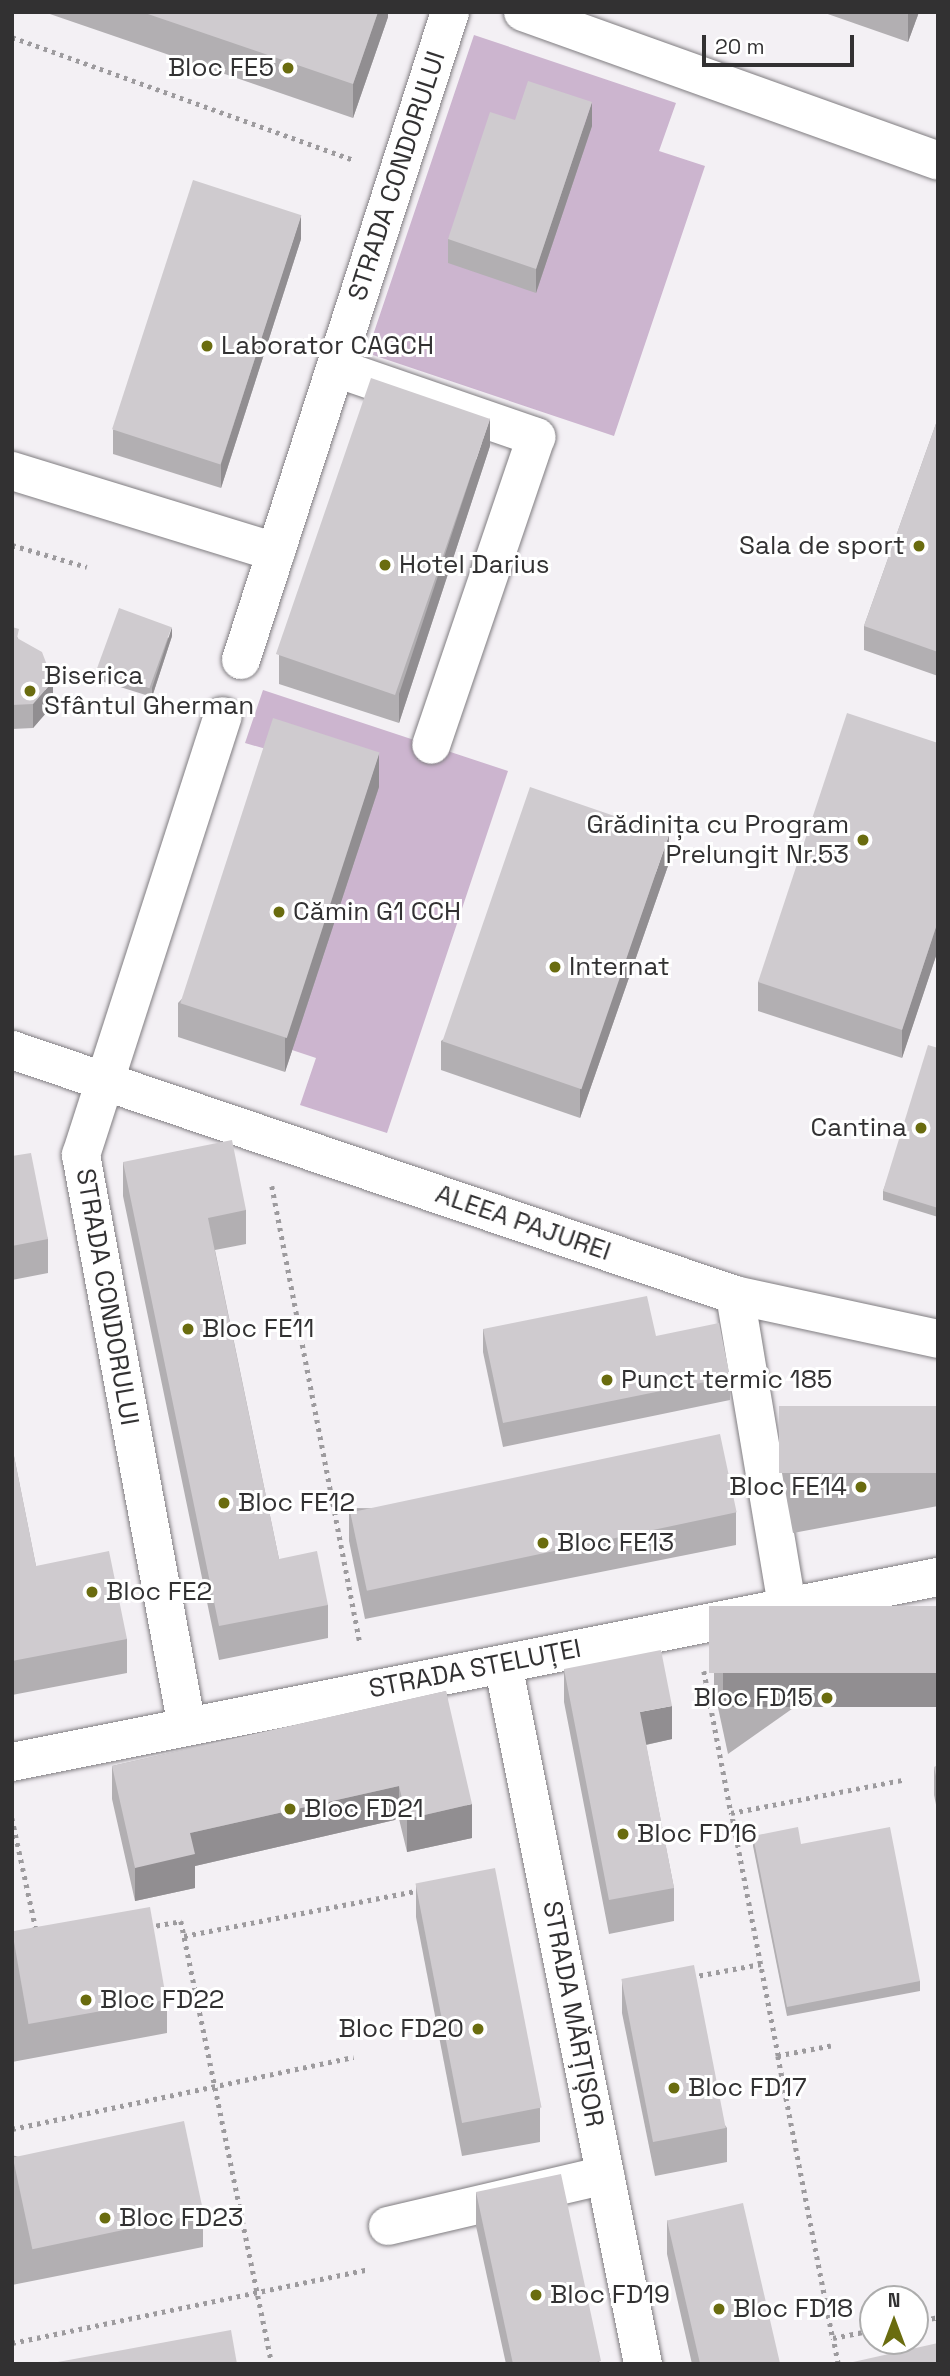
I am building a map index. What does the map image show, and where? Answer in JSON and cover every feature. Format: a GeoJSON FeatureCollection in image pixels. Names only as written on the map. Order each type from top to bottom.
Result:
{"type":"FeatureCollection","features":[{"type":"Feature","properties":{"kind":"street","name":"STRADA CONDORULUI"},"geometry":{"type":"LineString","coordinates":[[241,660],[450,12]]}},
{"type":"Feature","properties":{"kind":"street"},"geometry":{"type":"LineString","coordinates":[[523,12],[938,160]]}},
{"type":"Feature","properties":{"kind":"street"},"geometry":{"type":"LineString","coordinates":[[336,368],[536,437],[431,745]]}},
{"type":"Feature","properties":{"kind":"street"},"geometry":{"type":"LineString","coordinates":[[12,471],[276,552]]}},
{"type":"Feature","properties":{"kind":"street","name":"STRADA CONDORULUI"},"geometry":{"type":"LineString","coordinates":[[187,1727],[81,1155],[223,716]]}},
{"type":"Feature","properties":{"kind":"street","name":"ALEEA PAJUREI"},"geometry":{"type":"LineString","coordinates":[[12,1050],[735,1295],[938,1339]]}},
{"type":"Feature","properties":{"kind":"street"},"geometry":{"type":"LineString","coordinates":[[735,1295],[787,1607]]}},
{"type":"Feature","properties":{"kind":"street","name":"STRADA STELUȚEI"},"geometry":{"type":"LineString","coordinates":[[12,1762],[938,1577]]}},
{"type":"Feature","properties":{"kind":"street","name":"STRADA MĂRȚIȘOR"},"geometry":{"type":"LineString","coordinates":[[503,1664],[643,2364]]}},
{"type":"Feature","properties":{"kind":"street"},"geometry":{"type":"LineString","coordinates":[[388,2226],[605,2175]]}},
{"type":"Feature","properties":{"kind":"path"},"geometry":{"type":"LineString","coordinates":[[12,37],[397,175]]}},
{"type":"Feature","properties":{"kind":"path"},"geometry":{"type":"LineString","coordinates":[[12,545],[87,567]]}},
{"type":"Feature","properties":{"kind":"path"},"geometry":{"type":"LineString","coordinates":[[262,1135],[362,1656]]}},
{"type":"Feature","properties":{"kind":"path"},"geometry":{"type":"LineString","coordinates":[[702,1660],[838,2364]]}},
{"type":"Feature","properties":{"kind":"path"},"geometry":{"type":"LineString","coordinates":[[731,1813],[903,1780]]}},
{"type":"Feature","properties":{"kind":"path"},"geometry":{"type":"LineString","coordinates":[[12,1818],[39,1947]]}},
{"type":"Feature","properties":{"kind":"path"},"geometry":{"type":"LineString","coordinates":[[184,1936],[426,1889]]}},
{"type":"Feature","properties":{"kind":"path"},"geometry":{"type":"LineString","coordinates":[[143,1928],[181,1922],[272,2364]]}},
{"type":"Feature","properties":{"kind":"path"},"geometry":{"type":"LineString","coordinates":[[679,1980],[761,1964]]}},
{"type":"Feature","properties":{"kind":"path"},"geometry":{"type":"LineString","coordinates":[[778,2056],[831,2046]]}},
{"type":"Feature","properties":{"kind":"path"},"geometry":{"type":"LineString","coordinates":[[12,2129],[354,2057]]}},
{"type":"Feature","properties":{"kind":"path"},"geometry":{"type":"LineString","coordinates":[[12,2343],[371,2268]]}},
{"type":"Feature","properties":{"kind":"path"},"geometry":{"type":"LineString","coordinates":[[833,2338],[859,2333]]}},
{"type":"Feature","properties":{"kind":"shaded area"},"geometry":{"type":"Polygon","coordinates":[[[474,35],[676,103],[659,151],[705,166],[614,436],[367,353],[474,35]]]}},
{"type":"Feature","properties":{"kind":"shaded area"},"geometry":{"type":"Polygon","coordinates":[[[263,690],[508,771],[387,1133],[300,1105],[316,1058],[292,1050],[273,751],[245,743],[263,690]]]}},
{"type":"Feature","properties":{"kind":"building"},"geometry":{"type":"Polygon","coordinates":[[[142,12],[378,12],[353,84],[142,12]]]}},
{"type":"Feature","properties":{"kind":"building"},"geometry":{"type":"Polygon","coordinates":[[[528,81],[592,102],[536,269],[448,239],[490,112],[515,120],[528,81]]]}},
{"type":"Feature","properties":{"kind":"building","name":"Laborator CAGCH"},"geometry":{"type":"Polygon","coordinates":[[[193,180],[301,215],[220,464],[112,429],[193,180]]]}},
{"type":"Feature","properties":{"kind":"building","name":"Hotel Darius"},"geometry":{"type":"Polygon","coordinates":[[[371,378],[490,419],[395,695],[276,654],[371,378]]]}},
{"type":"Feature","properties":{"kind":"building","name":"Sala de sport"},"geometry":{"type":"Polygon","coordinates":[[[938,418],[938,652],[864,626],[938,418]]]}},
{"type":"Feature","properties":{"kind":"building"},"geometry":{"type":"Polygon","coordinates":[[[119,608],[172,627],[149,688],[97,669],[119,608]]]}},
{"type":"Feature","properties":{"kind":"building"},"geometry":{"type":"Polygon","coordinates":[[[12,627],[19,629],[17,638],[42,652],[53,681],[33,704],[12,705],[12,627]]]}},
{"type":"Feature","properties":{"kind":"building"},"geometry":{"type":"Polygon","coordinates":[[[847,713],[938,743],[938,921],[902,1030],[758,982],[847,713]]]}},
{"type":"Feature","properties":{"kind":"building","name":"Cămin G1 CCH"},"geometry":{"type":"Polygon","coordinates":[[[273,718],[380,753],[287,1038],[180,1003],[273,718]]]}},
{"type":"Feature","properties":{"kind":"building","name":"Internat"},"geometry":{"type":"Polygon","coordinates":[[[530,787],[669,835],[581,1089],[442,1041],[530,787]]]}},
{"type":"Feature","properties":{"kind":"building","name":"Cantina"},"geometry":{"type":"Polygon","coordinates":[[[928,1045],[938,1048],[938,1208],[883,1191],[928,1045]]]}},
{"type":"Feature","properties":{"kind":"building"},"geometry":{"type":"Polygon","coordinates":[[[232,1140],[246,1210],[208,1218],[279,1559],[317,1551],[328,1605],[219,1626],[123,1162],[232,1140]]]}},
{"type":"Feature","properties":{"kind":"building"},"geometry":{"type":"Polygon","coordinates":[[[31,1153],[48,1239],[12,1246],[12,1156],[31,1153]]]}},
{"type":"Feature","properties":{"kind":"building","name":"Punct termic 185"},"geometry":{"type":"Polygon","coordinates":[[[647,1296],[656,1336],[719,1323],[730,1377],[503,1423],[483,1329],[647,1296]]]}},
{"type":"Feature","properties":{"kind":"building"},"geometry":{"type":"Polygon","coordinates":[[[779,1406],[938,1406],[938,1473],[779,1473],[779,1406]]]}},
{"type":"Feature","properties":{"kind":"building","name":"Bloc FE13"},"geometry":{"type":"Polygon","coordinates":[[[720,1434],[737,1512],[367,1591],[350,1513],[720,1434]]]}},
{"type":"Feature","properties":{"kind":"building","name":"Bloc FE2"},"geometry":{"type":"Polygon","coordinates":[[[12,1446],[36,1566],[109,1551],[127,1639],[12,1661],[12,1446]]]}},
{"type":"Feature","properties":{"kind":"building"},"geometry":{"type":"Polygon","coordinates":[[[709,1606],[938,1606],[938,1673],[709,1673],[709,1606]]]}},
{"type":"Feature","properties":{"kind":"building","name":"Bloc FD16"},"geometry":{"type":"Polygon","coordinates":[[[661,1650],[672,1706],[640,1712],[674,1888],[609,1900],[564,1669],[661,1650]]]}},
{"type":"Feature","properties":{"kind":"building","name":"Bloc FD21"},"geometry":{"type":"Polygon","coordinates":[[[446,1691],[472,1804],[407,1819],[399,1786],[190,1833],[195,1854],[135,1868],[112,1766],[446,1691]]]}},
{"type":"Feature","properties":{"kind":"building"},"geometry":{"type":"Polygon","coordinates":[[[938,1766],[938,1785],[934,1767],[938,1766]]]}},
{"type":"Feature","properties":{"kind":"building"},"geometry":{"type":"Polygon","coordinates":[[[798,1827],[801,1844],[890,1827],[920,1981],[787,2007],[753,1836],[798,1827]]]}},
{"type":"Feature","properties":{"kind":"building","name":"Bloc FD20"},"geometry":{"type":"Polygon","coordinates":[[[495,1868],[542,2108],[462,2123],[415,1883],[495,1868]]]}},
{"type":"Feature","properties":{"kind":"building"},"geometry":{"type":"Polygon","coordinates":[[[150,1907],[166,2000],[28,2024],[12,1931],[150,1907]]]}},
{"type":"Feature","properties":{"kind":"building","name":"Bloc FD17"},"geometry":{"type":"Polygon","coordinates":[[[694,1965],[726,2128],[653,2142],[621,1979],[694,1965]]]}},
{"type":"Feature","properties":{"kind":"building"},"geometry":{"type":"Polygon","coordinates":[[[184,2121],[204,2213],[32,2249],[13,2157],[184,2121]]]}},
{"type":"Feature","properties":{"kind":"building","name":"Bloc FD19"},"geometry":{"type":"Polygon","coordinates":[[[561,2174],[601,2361],[588,2364],[513,2364],[476,2192],[561,2174]]]}},
{"type":"Feature","properties":{"kind":"building","name":"Bloc FD18"},"geometry":{"type":"Polygon","coordinates":[[[743,2203],[780,2364],[700,2364],[667,2221],[743,2203]]]}},
{"type":"Feature","properties":{"kind":"building"},"geometry":{"type":"Polygon","coordinates":[[[231,2330],[237,2364],[47,2364],[231,2330]]]}},
{"type":"Feature","properties":{"kind":"building"},"geometry":{"type":"Polygon","coordinates":[[[938,2343],[938,2364],[853,2364],[884,2355],[929,2355],[929,2345],[938,2343]]]}},
{"type":"Feature","properties":{"kind":"place","name":"Bloc FE5"},"geometry":{"type":"Point","coordinates":[288,68]}},
{"type":"Feature","properties":{"kind":"place","name":"Laborator CAGCH"},"geometry":{"type":"Point","coordinates":[207,346]}},
{"type":"Feature","properties":{"kind":"place","name":"Sala de sport"},"geometry":{"type":"Point","coordinates":[919,546]}},
{"type":"Feature","properties":{"kind":"place","name":"Hotel Darius"},"geometry":{"type":"Point","coordinates":[385,565]}},
{"type":"Feature","properties":{"kind":"place","name":"Biserica Sfântul Gherman"},"geometry":{"type":"Point","coordinates":[30,691]}},
{"type":"Feature","properties":{"kind":"place","name":"Grădinița cu Program Prelungit Nr.53"},"geometry":{"type":"Point","coordinates":[863,840]}},
{"type":"Feature","properties":{"kind":"place","name":"Cămin G1 CCH"},"geometry":{"type":"Point","coordinates":[279,912]}},
{"type":"Feature","properties":{"kind":"place","name":"Internat"},"geometry":{"type":"Point","coordinates":[555,967]}},
{"type":"Feature","properties":{"kind":"place","name":"Cantina"},"geometry":{"type":"Point","coordinates":[921,1128]}},
{"type":"Feature","properties":{"kind":"place","name":"Bloc FE11"},"geometry":{"type":"Point","coordinates":[188,1329]}},
{"type":"Feature","properties":{"kind":"place","name":"Punct termic 185"},"geometry":{"type":"Point","coordinates":[607,1380]}},
{"type":"Feature","properties":{"kind":"place","name":"Bloc FE14"},"geometry":{"type":"Point","coordinates":[861,1487]}},
{"type":"Feature","properties":{"kind":"place","name":"Bloc FE12"},"geometry":{"type":"Point","coordinates":[224,1503]}},
{"type":"Feature","properties":{"kind":"place","name":"Bloc FE13"},"geometry":{"type":"Point","coordinates":[543,1543]}},
{"type":"Feature","properties":{"kind":"place","name":"Bloc FE2"},"geometry":{"type":"Point","coordinates":[92,1592]}},
{"type":"Feature","properties":{"kind":"place","name":"Bloc FD15"},"geometry":{"type":"Point","coordinates":[827,1698]}},
{"type":"Feature","properties":{"kind":"place","name":"Bloc FD21"},"geometry":{"type":"Point","coordinates":[290,1809]}},
{"type":"Feature","properties":{"kind":"place","name":"Bloc FD16"},"geometry":{"type":"Point","coordinates":[623,1834]}},
{"type":"Feature","properties":{"kind":"place","name":"Bloc FD22"},"geometry":{"type":"Point","coordinates":[86,2000]}},
{"type":"Feature","properties":{"kind":"place","name":"Bloc FD20"},"geometry":{"type":"Point","coordinates":[478,2029]}},
{"type":"Feature","properties":{"kind":"place","name":"Bloc FD17"},"geometry":{"type":"Point","coordinates":[674,2088]}},
{"type":"Feature","properties":{"kind":"place","name":"Bloc FD23"},"geometry":{"type":"Point","coordinates":[105,2218]}},
{"type":"Feature","properties":{"kind":"place","name":"Bloc FD19"},"geometry":{"type":"Point","coordinates":[536,2295]}},
{"type":"Feature","properties":{"kind":"place","name":"Bloc FD18"},"geometry":{"type":"Point","coordinates":[719,2309]}}]}
